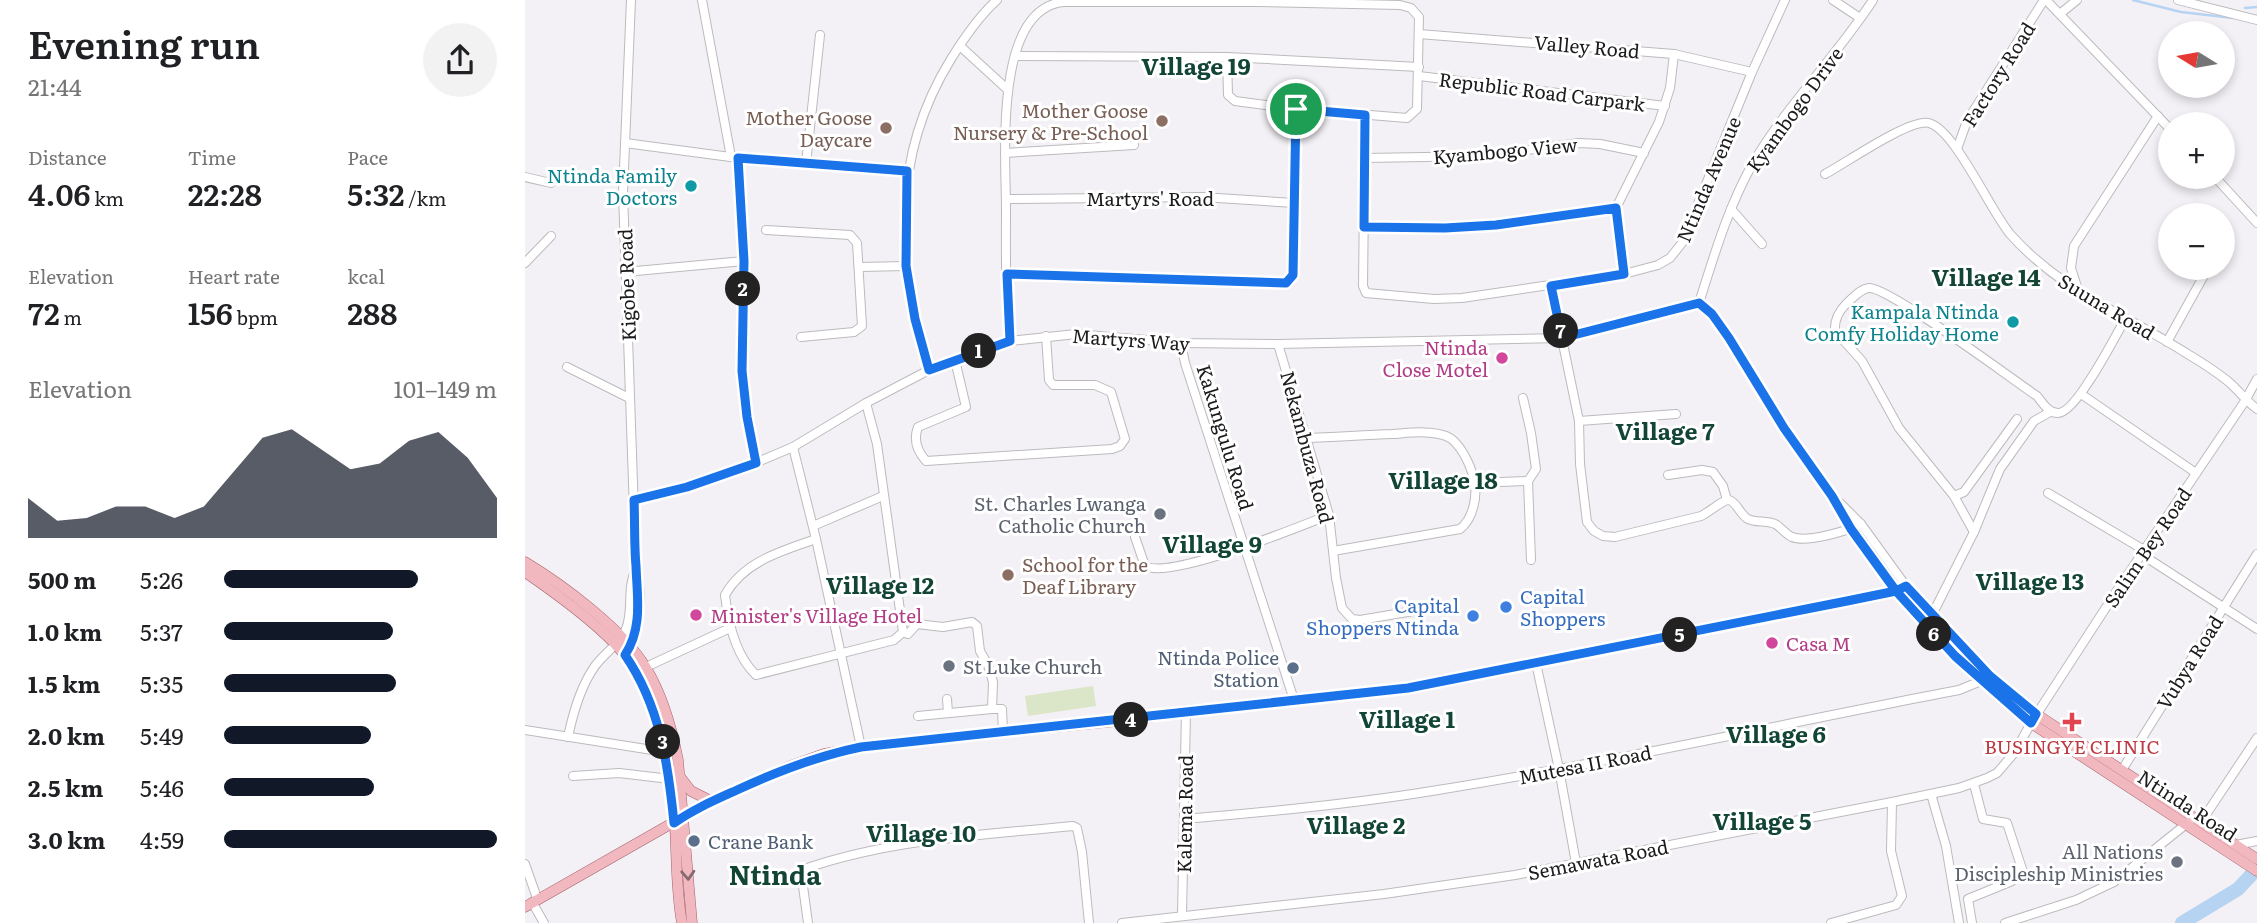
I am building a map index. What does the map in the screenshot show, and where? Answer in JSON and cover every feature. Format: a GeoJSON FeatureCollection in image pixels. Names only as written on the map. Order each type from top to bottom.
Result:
{"type":"FeatureCollection","features":[{"type":"Feature","properties":{"kind":"main road"},"geometry":{"type":"LineString","coordinates":[[525,562],[551,579],[646,667],[674,739],[674,823],[682,923]]}},
{"type":"Feature","properties":{"kind":"main road"},"geometry":{"type":"LineString","coordinates":[[525,572],[623,647],[646,691],[675,778],[684,816],[692,923]]}},
{"type":"Feature","properties":{"kind":"main road"},"geometry":{"type":"LineString","coordinates":[[1901,589],[1933,615],[1985,679]]}},
{"type":"Feature","properties":{"kind":"main road"},"geometry":{"type":"LineString","coordinates":[[1901,589],[1926,624],[1985,679]]}},
{"type":"Feature","properties":{"kind":"main road"},"geometry":{"type":"LineString","coordinates":[[531,902],[711,801],[824,754],[941,737],[1138,719],[1186,711],[1408,688],[1901,589]]}},
{"type":"Feature","properties":{"kind":"main road","name":"Ntinda Road"},"geometry":{"type":"LineString","coordinates":[[1985,679],[2034,718],[2257,859]]}},
{"type":"Feature","properties":{"kind":"main road","name":"Ntinda Road"},"geometry":{"type":"LineString","coordinates":[[2034,718],[2122,770],[2194,821],[2257,871]]}},
{"type":"Feature","properties":{"kind":"main road"},"geometry":{"type":"LineString","coordinates":[[675,778],[691,791],[711,801]]}},
{"type":"Feature","properties":{"kind":"street","name":"Kigobe Road"},"geometry":{"type":"LineString","coordinates":[[623,647],[631,583],[636,570],[623,193],[631,0]]}},
{"type":"Feature","properties":{"kind":"street"},"geometry":{"type":"LineString","coordinates":[[702,0],[734,157],[744,261],[742,371],[756,463]]}},
{"type":"Feature","properties":{"kind":"street"},"geometry":{"type":"LineString","coordinates":[[929,370],[915,319],[906,266],[907,171],[922,116],[940,77],[981,17],[997,0]]}},
{"type":"Feature","properties":{"kind":"street","name":"Ntinda Avenue"},"geometry":{"type":"LineString","coordinates":[[1364,227],[1363,286],[1366,293],[1371,295],[1434,299],[1551,286],[1624,274],[1658,265],[1678,250],[1785,0]]}},
{"type":"Feature","properties":{"kind":"street"},"geometry":{"type":"LineString","coordinates":[[1833,0],[1860,18]]}},
{"type":"Feature","properties":{"kind":"street","name":"Kyambogo Drive"},"geometry":{"type":"LineString","coordinates":[[1699,303],[1731,209],[1746,176],[1765,144],[1873,0]]}},
{"type":"Feature","properties":{"kind":"street","name":"Factory Road"},"geometry":{"type":"LineString","coordinates":[[1957,149],[1967,121],[2045,0],[2061,13],[2158,116]]}},
{"type":"Feature","properties":{"kind":"street"},"geometry":{"type":"LineString","coordinates":[[2061,13],[2077,0]]}},
{"type":"Feature","properties":{"kind":"street"},"geometry":{"type":"LineString","coordinates":[[2178,0],[2257,20]]}},
{"type":"Feature","properties":{"kind":"street"},"geometry":{"type":"LineString","coordinates":[[1010,341],[1005,153],[1008,90],[1020,40],[1029,23],[1056,4],[1301,1],[1400,5],[1417,12],[1419,103],[1408,118],[1238,102],[1228,95],[1227,57]]}},
{"type":"Feature","properties":{"kind":"street","name":"Valley Road"},"geometry":{"type":"LineString","coordinates":[[1419,34],[1674,54],[1752,72]]}},
{"type":"Feature","properties":{"kind":"street"},"geometry":{"type":"LineString","coordinates":[[806,164],[820,35]]}},
{"type":"Feature","properties":{"kind":"street"},"geometry":{"type":"LineString","coordinates":[[960,46],[1008,90]]}},
{"type":"Feature","properties":{"kind":"street"},"geometry":{"type":"LineString","coordinates":[[1624,274],[1616,208],[1665,106],[1674,54]]}},
{"type":"Feature","properties":{"kind":"street","name":"Republic Road Carpark"},"geometry":{"type":"LineString","coordinates":[[1015,56],[1227,57],[1419,71],[1665,106]]}},
{"type":"Feature","properties":{"kind":"street"},"geometry":{"type":"LineString","coordinates":[[1007,274],[1286,283],[1293,275],[1296,109]]}},
{"type":"Feature","properties":{"kind":"street"},"geometry":{"type":"LineString","coordinates":[[1365,115],[1364,227],[1445,228],[1496,225],[1616,208]]}},
{"type":"Feature","properties":{"kind":"street"},"geometry":{"type":"LineString","coordinates":[[2079,293],[2071,268],[2074,246],[2158,116]]}},
{"type":"Feature","properties":{"kind":"street","name":"Suuna Road"},"geometry":{"type":"LineString","coordinates":[[1825,174],[1903,128],[1921,122],[1935,125],[1957,149],[2007,230],[2059,278],[2079,293],[2221,375],[2245,401],[2257,409]]}},
{"type":"Feature","properties":{"kind":"street","name":"Kyambogo View"},"geometry":{"type":"LineString","coordinates":[[1365,158],[1483,156],[1589,143],[1644,153]]}},
{"type":"Feature","properties":{"kind":"street"},"geometry":{"type":"LineString","coordinates":[[625,144],[806,164],[907,171]]}},
{"type":"Feature","properties":{"kind":"street"},"geometry":{"type":"LineString","coordinates":[[1005,153],[1134,145]]}},
{"type":"Feature","properties":{"kind":"street"},"geometry":{"type":"LineString","coordinates":[[525,177],[551,183]]}},
{"type":"Feature","properties":{"kind":"street"},"geometry":{"type":"LineString","coordinates":[[2226,189],[2257,223]]}},
{"type":"Feature","properties":{"kind":"street","name":"Martyrs' Road"},"geometry":{"type":"LineString","coordinates":[[1006,199],[1202,197],[1294,203]]}},
{"type":"Feature","properties":{"kind":"street"},"geometry":{"type":"LineString","coordinates":[[1731,209],[1762,244]]}},
{"type":"Feature","properties":{"kind":"street"},"geometry":{"type":"LineString","coordinates":[[766,230],[850,235],[857,243],[862,326],[853,332],[801,337]]}},
{"type":"Feature","properties":{"kind":"street"},"geometry":{"type":"LineString","coordinates":[[525,263],[551,236]]}},
{"type":"Feature","properties":{"kind":"street"},"geometry":{"type":"LineString","coordinates":[[625,272],[744,261]]}},
{"type":"Feature","properties":{"kind":"street"},"geometry":{"type":"LineString","coordinates":[[860,267],[906,266]]}},
{"type":"Feature","properties":{"kind":"street"},"geometry":{"type":"LineString","coordinates":[[2168,342],[2202,280]]}},
{"type":"Feature","properties":{"kind":"street"},"geometry":{"type":"LineString","coordinates":[[1551,286],[1579,421],[1580,464],[1587,522],[1594,531],[1603,536],[1626,535],[1701,516],[1711,512],[1727,499]]}},
{"type":"Feature","properties":{"kind":"street"},"geometry":{"type":"LineString","coordinates":[[1974,532],[1954,496],[1899,428],[1858,355],[1835,331],[1836,317],[1860,291],[1877,289],[1919,314],[2037,396],[2050,412]]}},
{"type":"Feature","properties":{"kind":"street"},"geometry":{"type":"LineString","coordinates":[[1699,303],[1718,322],[1851,529],[1901,589]]}},
{"type":"Feature","properties":{"kind":"street","name":"Martyrs Way"},"geometry":{"type":"LineString","coordinates":[[634,500],[698,484],[756,463],[793,447],[866,403],[929,370],[1010,341],[1076,334],[1181,343],[1278,344],[1562,338],[1699,303]]}},
{"type":"Feature","properties":{"kind":"street"},"geometry":{"type":"LineString","coordinates":[[1926,624],[1974,532],[2000,469],[2034,421],[2050,412],[2066,412],[2081,394],[2125,319]]}},
{"type":"Feature","properties":{"kind":"street"},"geometry":{"type":"LineString","coordinates":[[955,360],[966,407],[918,427],[917,449],[926,461],[1112,449],[1121,446],[1125,439],[1111,392],[1095,385],[1053,385],[1049,380],[1046,336]]}},
{"type":"Feature","properties":{"kind":"street","name":"Kakungulu Road"},"geometry":{"type":"LineString","coordinates":[[1181,343],[1243,548],[1294,700]]}},
{"type":"Feature","properties":{"kind":"street","name":"Nekambuza Road"},"geometry":{"type":"LineString","coordinates":[[1278,344],[1329,515],[1342,608],[1352,620],[1360,620],[1443,606]]}},
{"type":"Feature","properties":{"kind":"street"},"geometry":{"type":"LineString","coordinates":[[567,367],[629,398]]}},
{"type":"Feature","properties":{"kind":"street","name":"Salim Bey Road"},"geometry":{"type":"LineString","coordinates":[[2034,718],[2257,379]]}},
{"type":"Feature","properties":{"kind":"street"},"geometry":{"type":"LineString","coordinates":[[2081,394],[2196,473]]}},
{"type":"Feature","properties":{"kind":"street"},"geometry":{"type":"LineString","coordinates":[[2034,421],[2037,396]]}},
{"type":"Feature","properties":{"kind":"street"},"geometry":{"type":"LineString","coordinates":[[1523,398],[1535,469],[1528,481],[1531,560]]}},
{"type":"Feature","properties":{"kind":"street"},"geometry":{"type":"LineString","coordinates":[[817,539],[776,553],[742,573],[725,595],[730,628],[750,670],[756,676],[894,640],[903,632],[877,444],[866,403]]}},
{"type":"Feature","properties":{"kind":"street"},"geometry":{"type":"LineString","coordinates":[[1579,421],[1676,414]]}},
{"type":"Feature","properties":{"kind":"street"},"geometry":{"type":"LineString","coordinates":[[1954,496],[1964,492],[2017,419]]}},
{"type":"Feature","properties":{"kind":"street"},"geometry":{"type":"LineString","coordinates":[[1306,438],[1426,432],[1446,436],[1453,440],[1469,463],[1475,483],[1469,522],[1460,529],[1333,551]]}},
{"type":"Feature","properties":{"kind":"street"},"geometry":{"type":"LineString","coordinates":[[793,447],[817,539],[861,747]]}},
{"type":"Feature","properties":{"kind":"street"},"geometry":{"type":"LineString","coordinates":[[1668,475],[1702,470],[1713,472],[1723,486],[1727,499],[1749,520],[1773,523],[1795,538],[1803,539],[1851,529],[1861,524]]}},
{"type":"Feature","properties":{"kind":"street"},"geometry":{"type":"LineString","coordinates":[[1475,483],[1528,481]]}},
{"type":"Feature","properties":{"kind":"street"},"geometry":{"type":"LineString","coordinates":[[2048,494],[2142,552],[2257,629]]}},
{"type":"Feature","properties":{"kind":"street"},"geometry":{"type":"LineString","coordinates":[[813,526],[883,496]]}},
{"type":"Feature","properties":{"kind":"street"},"geometry":{"type":"LineString","coordinates":[[1832,496],[1861,524],[1901,589]]}},
{"type":"Feature","properties":{"kind":"street"},"geometry":{"type":"LineString","coordinates":[[1135,537],[1142,561],[1150,569],[1243,548],[1329,515]]}},
{"type":"Feature","properties":{"kind":"street","name":"Vubya Road"},"geometry":{"type":"LineString","coordinates":[[2122,770],[2257,554]]}},
{"type":"Feature","properties":{"kind":"street"},"geometry":{"type":"LineString","coordinates":[[903,632],[908,634],[917,624],[943,627],[972,622],[977,626],[980,652],[988,665],[993,682],[992,709]]}},
{"type":"Feature","properties":{"kind":"street"},"geometry":{"type":"LineString","coordinates":[[646,667],[730,628]]}},
{"type":"Feature","properties":{"kind":"street"},"geometry":{"type":"LineString","coordinates":[[568,737],[575,703],[595,666],[623,647]]}},
{"type":"Feature","properties":{"kind":"street"},"geometry":{"type":"LineString","coordinates":[[1536,663],[1576,863]]}},
{"type":"Feature","properties":{"kind":"street","name":"Mutesa II Road"},"geometry":{"type":"LineString","coordinates":[[1184,819],[1366,801],[1559,769],[1959,690],[1985,679]]}},
{"type":"Feature","properties":{"kind":"street"},"geometry":{"type":"LineString","coordinates":[[947,699],[948,713]]}},
{"type":"Feature","properties":{"kind":"street"},"geometry":{"type":"LineString","coordinates":[[918,716],[1002,709],[1003,733]]}},
{"type":"Feature","properties":{"kind":"street","name":"Kalema Road"},"geometry":{"type":"LineString","coordinates":[[1182,916],[1186,711]]}},
{"type":"Feature","properties":{"kind":"street","name":"Semawata Road"},"geometry":{"type":"LineString","coordinates":[[1122,923],[1416,891],[1515,876],[1892,803],[1974,784],[1997,773],[2015,752],[2034,718]]}},
{"type":"Feature","properties":{"kind":"street"},"geometry":{"type":"LineString","coordinates":[[525,730],[665,751]]}},
{"type":"Feature","properties":{"kind":"street"},"geometry":{"type":"LineString","coordinates":[[2005,923],[2076,900],[2114,882],[2194,821],[2257,738]]}},
{"type":"Feature","properties":{"kind":"street"},"geometry":{"type":"LineString","coordinates":[[573,776],[619,773],[675,778]]}},
{"type":"Feature","properties":{"kind":"street"},"geometry":{"type":"LineString","coordinates":[[1972,923],[1968,899],[2012,881],[2023,872],[2007,823],[1983,819],[1974,784]]}},
{"type":"Feature","properties":{"kind":"street"},"geometry":{"type":"LineString","coordinates":[[1931,794],[1946,846],[1959,923]]}},
{"type":"Feature","properties":{"kind":"street"},"geometry":{"type":"LineString","coordinates":[[1831,923],[1896,905],[1901,901],[1891,851],[1892,803]]}},
{"type":"Feature","properties":{"kind":"street"},"geometry":{"type":"LineString","coordinates":[[808,923],[802,879],[807,868],[836,858],[889,846],[1073,826],[1077,828],[1082,852],[1089,923]]}},
{"type":"Feature","properties":{"kind":"street"},"geometry":{"type":"LineString","coordinates":[[2236,845],[2257,841]]}},
{"type":"Feature","properties":{"kind":"street"},"geometry":{"type":"LineString","coordinates":[[525,864],[531,902],[544,923]]}},
{"type":"Feature","properties":{"kind":"green space"},"geometry":{"type":"Polygon","coordinates":[[[1093,686],[1096,706],[1028,716],[1025,696],[1093,686]]]}},
{"type":"Feature","properties":{"kind":"waterway"},"geometry":{"type":"LineString","coordinates":[[2133,0],[2181,12],[2233,18]]}},
{"type":"Feature","properties":{"kind":"waterway"},"geometry":{"type":"LineString","coordinates":[[2245,8],[2257,7]]}},
{"type":"Feature","properties":{"kind":"waterway"},"geometry":{"type":"LineString","coordinates":[[2182,923],[2238,889],[2252,874]]}},
{"type":"Feature","properties":{"kind":"place","name":"Mother Goose Nursery & Pre-School"},"geometry":{"type":"Point","coordinates":[1162,121]}},
{"type":"Feature","properties":{"kind":"place","name":"Mother Goose Daycare"},"geometry":{"type":"Point","coordinates":[886,128]}},
{"type":"Feature","properties":{"kind":"place","name":"Ntinda Family Doctors"},"geometry":{"type":"Point","coordinates":[691,186]}},
{"type":"Feature","properties":{"kind":"place","name":"Kampala Ntinda Comfy Holiday Home"},"geometry":{"type":"Point","coordinates":[2013,322]}},
{"type":"Feature","properties":{"kind":"place","name":"Ntinda Close Motel"},"geometry":{"type":"Point","coordinates":[1502,358]}},
{"type":"Feature","properties":{"kind":"place","name":"St. Charles Lwanga Catholic Church"},"geometry":{"type":"Point","coordinates":[1160,514]}},
{"type":"Feature","properties":{"kind":"place","name":"School for the Deaf Library"},"geometry":{"type":"Point","coordinates":[1008,575]}},
{"type":"Feature","properties":{"kind":"place","name":"Capital Shoppers"},"geometry":{"type":"Point","coordinates":[1506,607]}},
{"type":"Feature","properties":{"kind":"place","name":"Minister's Village Hotel"},"geometry":{"type":"Point","coordinates":[696,615]}},
{"type":"Feature","properties":{"kind":"place","name":"Capital Shoppers Ntinda"},"geometry":{"type":"Point","coordinates":[1473,616]}},
{"type":"Feature","properties":{"kind":"place","name":"Casa M"},"geometry":{"type":"Point","coordinates":[1772,643]}},
{"type":"Feature","properties":{"kind":"place","name":"St Luke Church"},"geometry":{"type":"Point","coordinates":[949,666]}},
{"type":"Feature","properties":{"kind":"place","name":"Ntinda Police Station"},"geometry":{"type":"Point","coordinates":[1293,668]}},
{"type":"Feature","properties":{"kind":"place","name":"BUSINGYE CLINIC"},"geometry":{"type":"Point","coordinates":[2072,722]}},
{"type":"Feature","properties":{"kind":"place","name":"Crane Bank"},"geometry":{"type":"Point","coordinates":[694,841]}},
{"type":"Feature","properties":{"kind":"place","name":"All Nations Discipleship Ministries"},"geometry":{"type":"Point","coordinates":[2177,862]}},
{"type":"Feature","properties":{"kind":"district","name":"Village 19"},"geometry":{"type":"Point","coordinates":[1196,65]}},
{"type":"Feature","properties":{"kind":"district","name":"Village 14"},"geometry":{"type":"Point","coordinates":[1986,276]}},
{"type":"Feature","properties":{"kind":"district","name":"Village 7"},"geometry":{"type":"Point","coordinates":[1665,430]}},
{"type":"Feature","properties":{"kind":"district","name":"Village 18"},"geometry":{"type":"Point","coordinates":[1443,479]}},
{"type":"Feature","properties":{"kind":"district","name":"Village 9"},"geometry":{"type":"Point","coordinates":[1212,543]}},
{"type":"Feature","properties":{"kind":"district","name":"Village 13"},"geometry":{"type":"Point","coordinates":[2030,580]}},
{"type":"Feature","properties":{"kind":"district","name":"Village 12"},"geometry":{"type":"Point","coordinates":[880,584]}},
{"type":"Feature","properties":{"kind":"district","name":"Village 1"},"geometry":{"type":"Point","coordinates":[1407,718]}},
{"type":"Feature","properties":{"kind":"district","name":"Village 6"},"geometry":{"type":"Point","coordinates":[1776,733]}},
{"type":"Feature","properties":{"kind":"district","name":"Village 5"},"geometry":{"type":"Point","coordinates":[1762,820]}},
{"type":"Feature","properties":{"kind":"district","name":"Village 2"},"geometry":{"type":"Point","coordinates":[1356,824]}},
{"type":"Feature","properties":{"kind":"district","name":"Village 10"},"geometry":{"type":"Point","coordinates":[921,832]}},
{"type":"Feature","properties":{"kind":"district","name":"Ntinda"},"geometry":{"type":"Point","coordinates":[775,873]}},
{"type":"Feature","properties":{"kind":"route"},"geometry":{"type":"LineString","coordinates":[[1296,109],[1293,275],[1286,283],[1007,274],[1010,341],[929,370],[915,319],[906,266],[907,171],[738,158],[744,261],[742,371],[756,463],[687,487],[634,500],[639,589],[635,631],[625,655],[637,673],[656,717],[668,765],[674,823],[711,801],[824,754],[941,737],[1138,719],[1186,711],[1408,688],[1649,642],[1896,591],[1906,586],[1990,676],[2036,714],[2031,723],[1955,656],[1896,591],[1784,428],[1729,338],[1712,314],[1699,303],[1562,338],[1551,286],[1624,274],[1616,208],[1496,225],[1445,228],[1364,227],[1365,115],[1296,109]]}}]}
